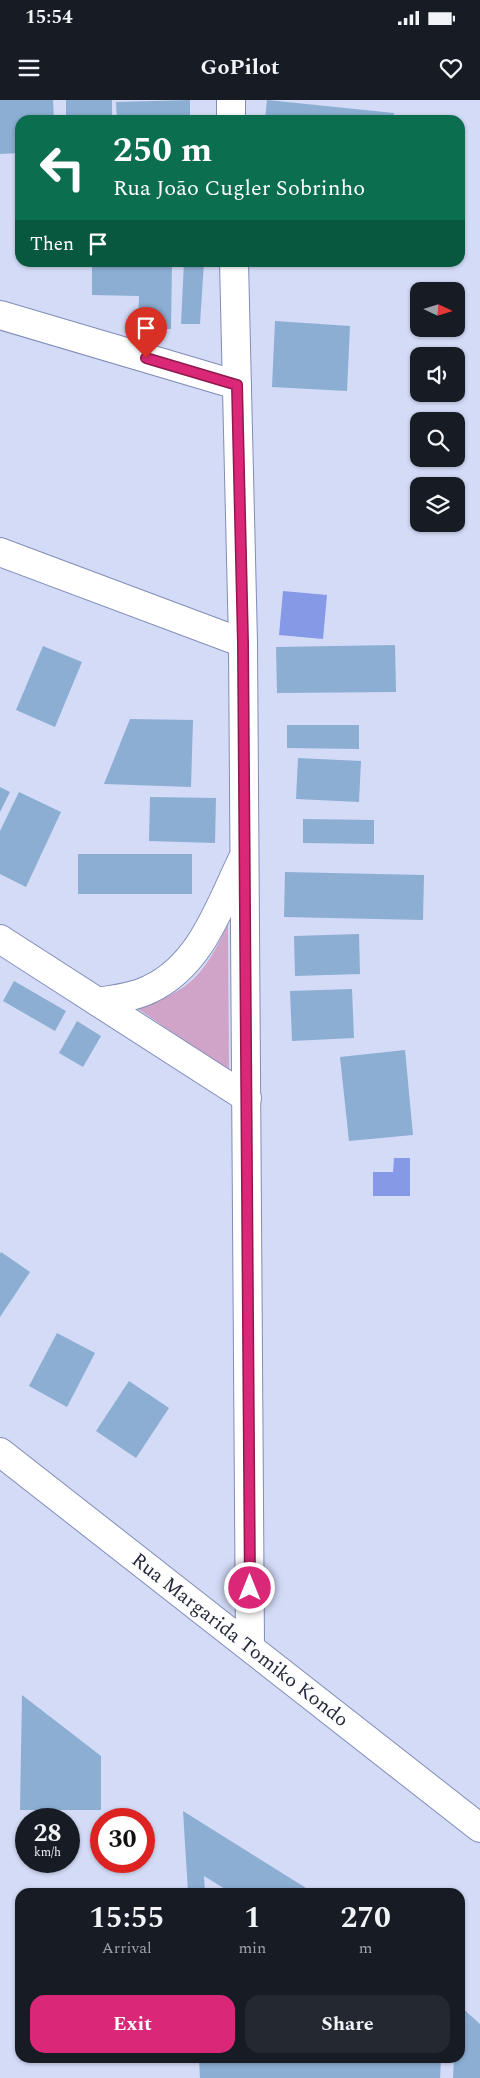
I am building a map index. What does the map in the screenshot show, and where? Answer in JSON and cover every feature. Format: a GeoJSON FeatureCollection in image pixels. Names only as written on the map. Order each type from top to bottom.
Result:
{"type":"FeatureCollection","features":[{"type":"Feature","properties":{"kind":"street"},"geometry":{"type":"LineString","coordinates":[[230,100],[231,115]]}},
{"type":"Feature","properties":{"kind":"street"},"geometry":{"type":"LineString","coordinates":[[234,267],[243,643],[250,1646]]}},
{"type":"Feature","properties":{"kind":"street"},"geometry":{"type":"LineString","coordinates":[[0,316],[237,385]]}},
{"type":"Feature","properties":{"kind":"street"},"geometry":{"type":"LineString","coordinates":[[0,552],[243,643]]}},
{"type":"Feature","properties":{"kind":"street"},"geometry":{"type":"LineString","coordinates":[[98,1002],[150,990],[168,979],[187,963],[202,942],[244,856]]}},
{"type":"Feature","properties":{"kind":"street"},"geometry":{"type":"LineString","coordinates":[[0,939],[247,1098]]}},
{"type":"Feature","properties":{"kind":"street","name":"Rua Margarida Tomiko Kondo"},"geometry":{"type":"LineString","coordinates":[[0,1452],[480,1828]]}},
{"type":"Feature","properties":{"kind":"shaded area"},"geometry":{"type":"Polygon","coordinates":[[[228,924],[229,1071],[134,1006],[164,998],[189,983],[205,966],[228,924]]]}},
{"type":"Feature","properties":{"kind":"water"},"geometry":{"type":"Polygon","coordinates":[[[283,591],[327,595],[323,639],[279,635],[283,591]]]}},
{"type":"Feature","properties":{"kind":"water"},"geometry":{"type":"Polygon","coordinates":[[[394,1158],[410,1158],[410,1196],[373,1196],[373,1172],[393,1172],[394,1158]]]}},
{"type":"Feature","properties":{"kind":"building"},"geometry":{"type":"Polygon","coordinates":[[[0,100],[53,100],[54,115],[15,115],[15,153],[0,154],[0,100]]]}},
{"type":"Feature","properties":{"kind":"building"},"geometry":{"type":"Polygon","coordinates":[[[66,100],[112,100],[112,115],[66,115],[66,100]]]}},
{"type":"Feature","properties":{"kind":"building"},"geometry":{"type":"Polygon","coordinates":[[[190,100],[190,115],[117,115],[116,102],[190,100]]]}},
{"type":"Feature","properties":{"kind":"building"},"geometry":{"type":"Polygon","coordinates":[[[267,100],[394,113],[394,115],[266,115],[267,100]]]}},
{"type":"Feature","properties":{"kind":"building"},"geometry":{"type":"Polygon","coordinates":[[[92,267],[172,267],[171,329],[138,329],[139,296],[92,295],[92,267]]]}},
{"type":"Feature","properties":{"kind":"building"},"geometry":{"type":"Polygon","coordinates":[[[184,267],[204,267],[200,324],[181,324],[184,267]]]}},
{"type":"Feature","properties":{"kind":"building"},"geometry":{"type":"Polygon","coordinates":[[[275,321],[350,326],[347,391],[272,387],[275,321]]]}},
{"type":"Feature","properties":{"kind":"building"},"geometry":{"type":"Polygon","coordinates":[[[395,645],[396,692],[277,693],[276,647],[395,645]]]}},
{"type":"Feature","properties":{"kind":"building"},"geometry":{"type":"Polygon","coordinates":[[[43,646],[82,662],[55,727],[16,710],[43,646]]]}},
{"type":"Feature","properties":{"kind":"building"},"geometry":{"type":"Polygon","coordinates":[[[130,719],[193,720],[191,787],[104,784],[130,719]]]}},
{"type":"Feature","properties":{"kind":"building"},"geometry":{"type":"Polygon","coordinates":[[[287,725],[359,725],[359,749],[287,748],[287,725]]]}},
{"type":"Feature","properties":{"kind":"building"},"geometry":{"type":"Polygon","coordinates":[[[298,758],[361,761],[359,802],[296,799],[298,758]]]}},
{"type":"Feature","properties":{"kind":"building"},"geometry":{"type":"Polygon","coordinates":[[[0,787],[10,792],[0,812],[0,787]]]}},
{"type":"Feature","properties":{"kind":"building"},"geometry":{"type":"Polygon","coordinates":[[[19,792],[61,812],[26,887],[0,874],[0,831],[19,792]]]}},
{"type":"Feature","properties":{"kind":"building"},"geometry":{"type":"Polygon","coordinates":[[[150,797],[216,798],[215,843],[149,841],[150,797]]]}},
{"type":"Feature","properties":{"kind":"building"},"geometry":{"type":"Polygon","coordinates":[[[303,819],[374,820],[374,844],[303,843],[303,819]]]}},
{"type":"Feature","properties":{"kind":"building"},"geometry":{"type":"Polygon","coordinates":[[[78,854],[192,854],[192,894],[78,894],[78,854]]]}},
{"type":"Feature","properties":{"kind":"building"},"geometry":{"type":"Polygon","coordinates":[[[285,872],[424,875],[423,920],[284,917],[285,872]]]}},
{"type":"Feature","properties":{"kind":"building"},"geometry":{"type":"Polygon","coordinates":[[[359,934],[360,974],[295,976],[294,936],[359,934]]]}},
{"type":"Feature","properties":{"kind":"building"},"geometry":{"type":"Polygon","coordinates":[[[14,981],[66,1011],[55,1031],[3,1001],[14,981]]]}},
{"type":"Feature","properties":{"kind":"building"},"geometry":{"type":"Polygon","coordinates":[[[352,989],[354,1038],[292,1041],[290,991],[352,989]]]}},
{"type":"Feature","properties":{"kind":"building"},"geometry":{"type":"Polygon","coordinates":[[[77,1021],[101,1036],[83,1067],[59,1053],[77,1021]]]}},
{"type":"Feature","properties":{"kind":"building"},"geometry":{"type":"Polygon","coordinates":[[[405,1050],[413,1135],[349,1141],[340,1057],[405,1050]]]}},
{"type":"Feature","properties":{"kind":"building"},"geometry":{"type":"Polygon","coordinates":[[[1,1252],[30,1272],[0,1317],[0,1254],[1,1252]]]}},
{"type":"Feature","properties":{"kind":"building"},"geometry":{"type":"Polygon","coordinates":[[[57,1333],[95,1353],[67,1407],[29,1386],[57,1333]]]}},
{"type":"Feature","properties":{"kind":"building"},"geometry":{"type":"Polygon","coordinates":[[[129,1381],[169,1408],[136,1458],[96,1431],[129,1381]]]}},
{"type":"Feature","properties":{"kind":"building"},"geometry":{"type":"Polygon","coordinates":[[[22,1695],[101,1756],[101,1808],[80,1810],[80,1808],[20,1808],[22,1695]]]}},
{"type":"Feature","properties":{"kind":"building"},"geometry":{"type":"Polygon","coordinates":[[[183,1811],[306,1888],[224,1888],[204,1876],[205,1888],[188,1888],[183,1811]]]}},
{"type":"Feature","properties":{"kind":"building"},"geometry":{"type":"Polygon","coordinates":[[[465,2010],[480,2024],[480,2078],[453,2078],[454,2063],[465,2063],[465,2010]]]}},
{"type":"Feature","properties":{"kind":"building"},"geometry":{"type":"Polygon","coordinates":[[[199,2063],[441,2063],[440,2078],[200,2078],[199,2063]]]}},
{"type":"Feature","properties":{"kind":"route"},"geometry":{"type":"LineString","coordinates":[[146,358],[237,385],[243,643],[250,1588]]}}]}
